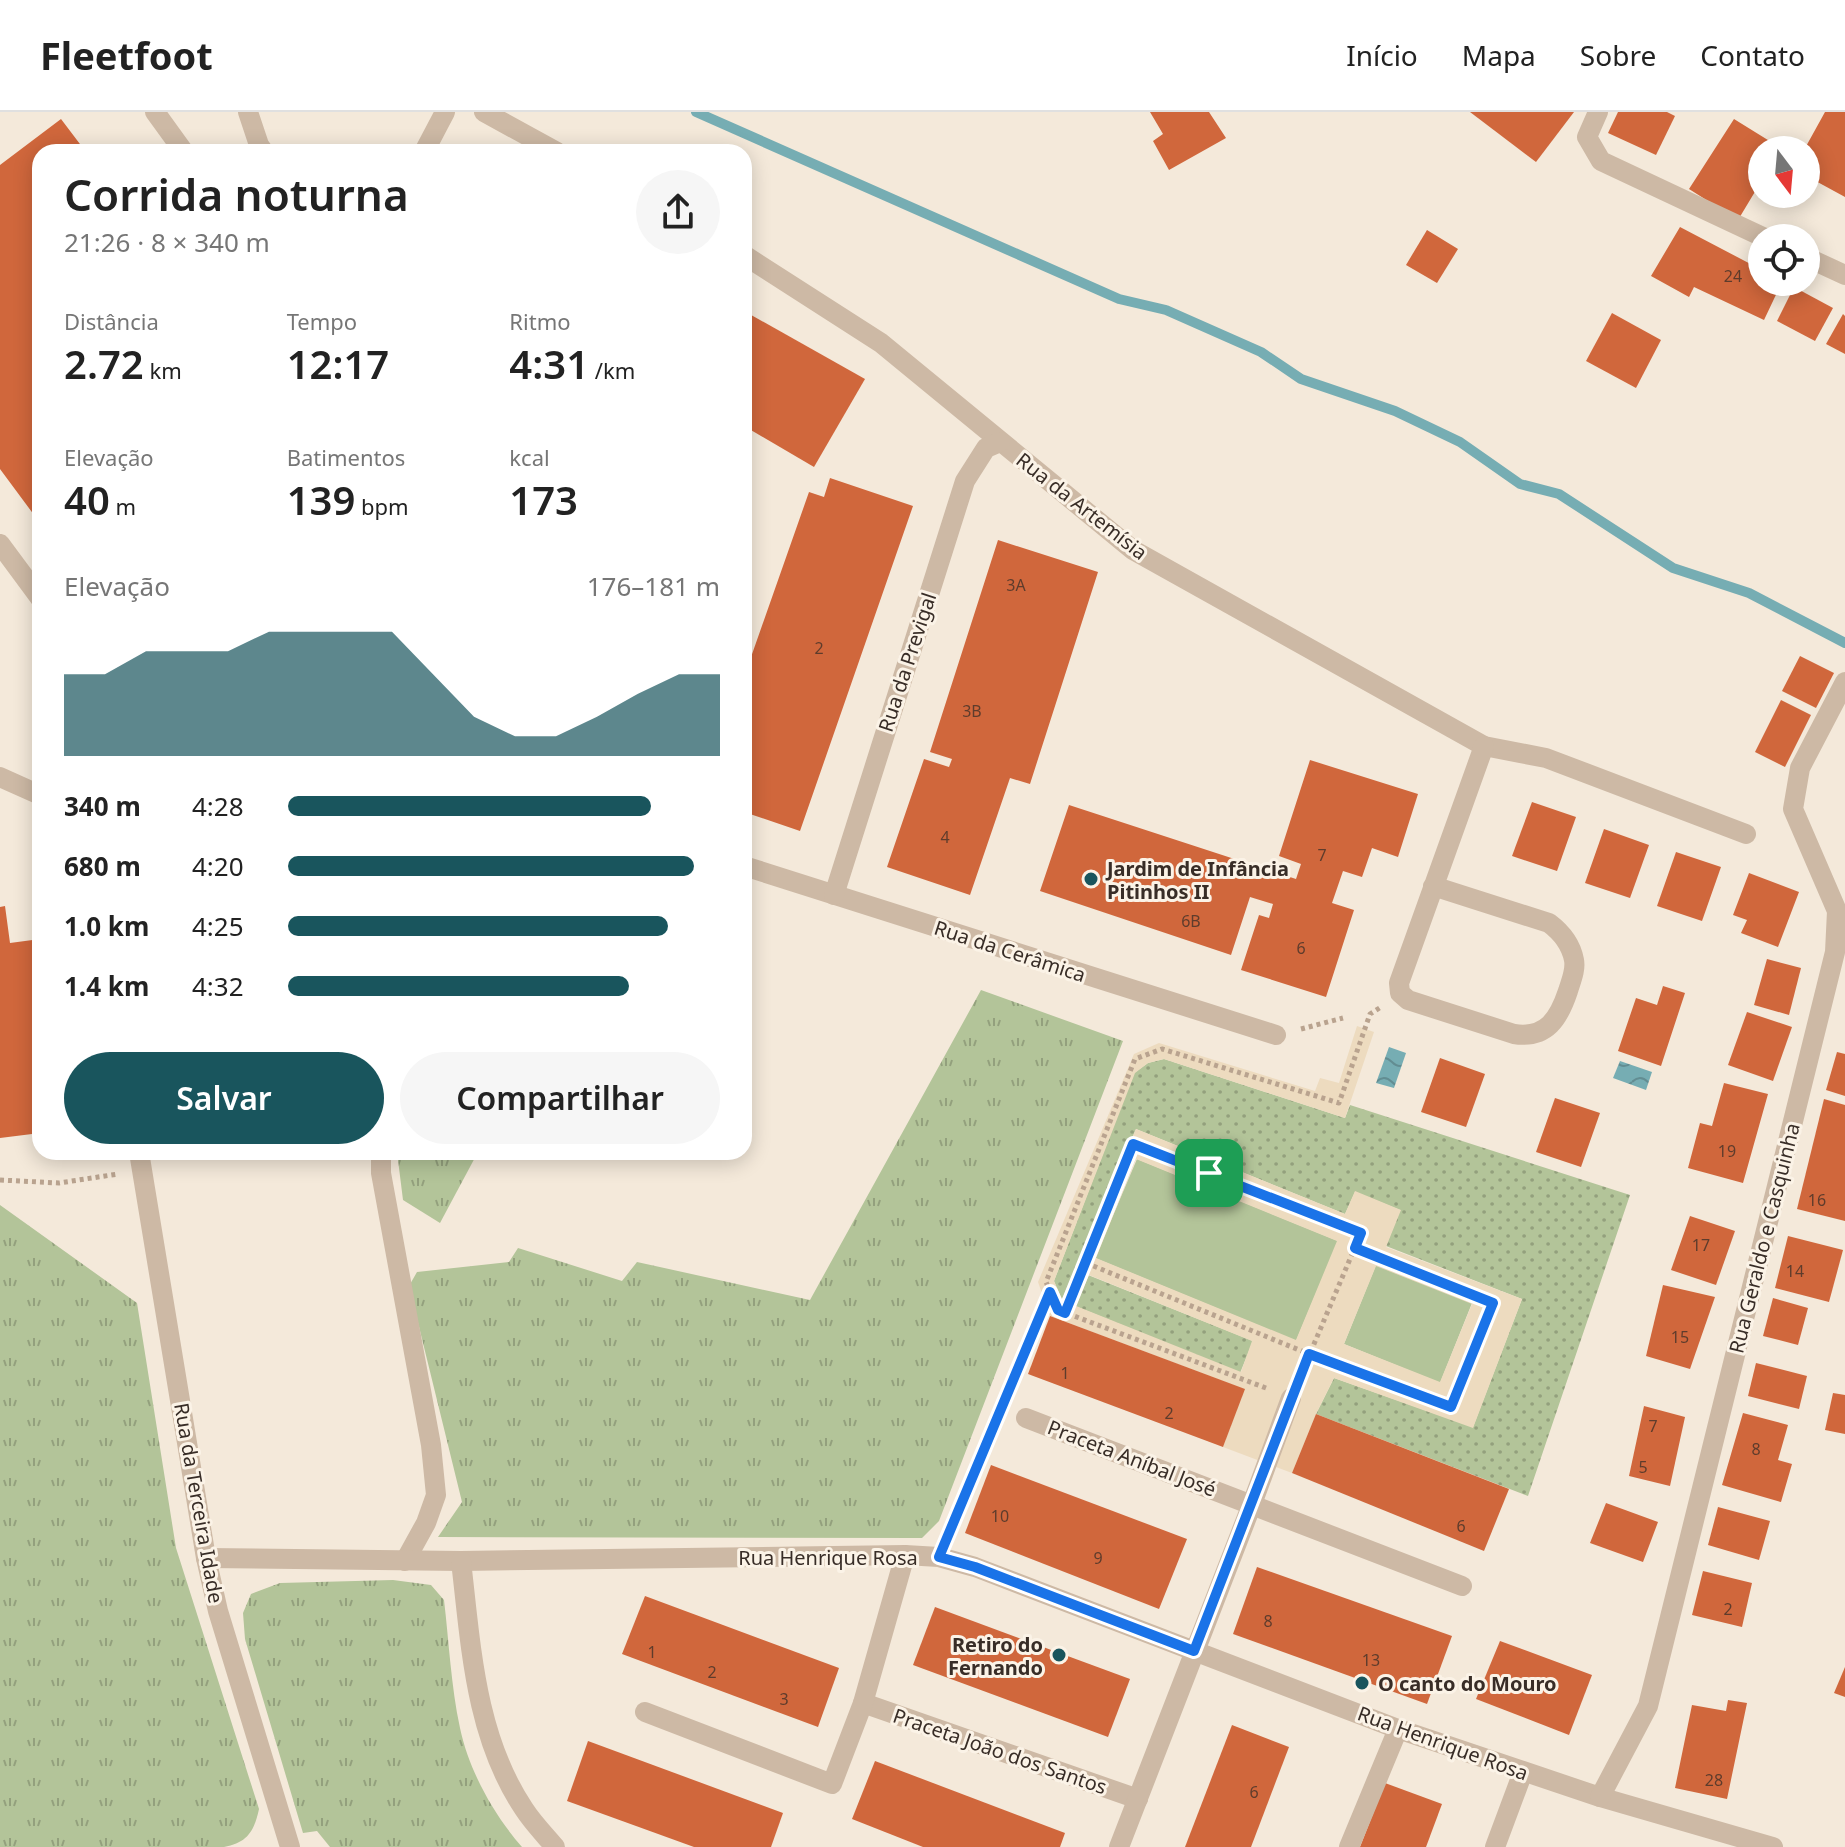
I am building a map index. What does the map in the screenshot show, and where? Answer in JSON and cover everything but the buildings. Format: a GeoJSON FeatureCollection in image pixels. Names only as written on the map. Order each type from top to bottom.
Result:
{"type":"FeatureCollection","features":[{"type":"Feature","properties":{"kind":"street"},"geometry":{"type":"LineString","coordinates":[[155,112],[178,144]]}},
{"type":"Feature","properties":{"kind":"street"},"geometry":{"type":"LineString","coordinates":[[248,112],[259,144]]}},
{"type":"Feature","properties":{"kind":"street"},"geometry":{"type":"LineString","coordinates":[[428,144],[445,112]]}},
{"type":"Feature","properties":{"kind":"street"},"geometry":{"type":"LineString","coordinates":[[484,112],[542,144]]}},
{"type":"Feature","properties":{"kind":"street"},"geometry":{"type":"LineString","coordinates":[[1598,112],[1587,137],[1601,161],[1748,230]]}},
{"type":"Feature","properties":{"kind":"street","name":"Rua da Artemísia"},"geometry":{"type":"LineString","coordinates":[[752,260],[881,343],[1133,550],[1484,746],[1546,758],[1746,834]]}},
{"type":"Feature","properties":{"kind":"street"},"geometry":{"type":"LineString","coordinates":[[1820,263],[1845,275]]}},
{"type":"Feature","properties":{"kind":"street","name":"Rua da Previgal"},"geometry":{"type":"LineString","coordinates":[[834,895],[965,481],[986,448],[1000,442]]}},
{"type":"Feature","properties":{"kind":"street"},"geometry":{"type":"LineString","coordinates":[[0,544],[32,587]]}},
{"type":"Feature","properties":{"kind":"street","name":"Rua Geraldo e Casquinha"},"geometry":{"type":"LineString","coordinates":[[1600,1797],[1648,1706],[1835,952],[1837,911],[1793,809],[1800,768],[1845,682]]}},
{"type":"Feature","properties":{"kind":"street"},"geometry":{"type":"LineString","coordinates":[[1433,886],[1549,923],[1558,930],[1570,948],[1574,967],[1561,1012],[1553,1022],[1531,1034],[1514,1034],[1404,998],[1399,983],[1433,886],[1484,746]]}},
{"type":"Feature","properties":{"kind":"street"},"geometry":{"type":"LineString","coordinates":[[0,777],[32,791]]}},
{"type":"Feature","properties":{"kind":"street","name":"Rua da Cerâmica"},"geometry":{"type":"LineString","coordinates":[[752,869],[1276,1035]]}},
{"type":"Feature","properties":{"kind":"street"},"geometry":{"type":"LineString","coordinates":[[381,1160],[431,1445],[436,1495],[426,1523],[405,1561]]}},
{"type":"Feature","properties":{"kind":"street","name":"Rua da Terceira Idade"},"geometry":{"type":"LineString","coordinates":[[141,1161],[206,1558],[218,1611],[290,1847]]}},
{"type":"Feature","properties":{"kind":"street"},"geometry":{"type":"LineString","coordinates":[[1119,1847],[1291,1398]]}},
{"type":"Feature","properties":{"kind":"street","name":"Praceta Aníbal José"},"geometry":{"type":"LineString","coordinates":[[1026,1418],[1462,1586]]}},
{"type":"Feature","properties":{"kind":"street"},"geometry":{"type":"LineString","coordinates":[[645,1712],[832,1784],[863,1703],[905,1555]]}},
{"type":"Feature","properties":{"kind":"street","name":"Rua Henrique Rosa"},"geometry":{"type":"LineString","coordinates":[[206,1558],[461,1561],[939,1557],[975,1567],[1398,1729],[1600,1797],[1773,1847]]}},
{"type":"Feature","properties":{"kind":"street"},"geometry":{"type":"LineString","coordinates":[[461,1561],[474,1671],[485,1724],[500,1765],[524,1810],[555,1847]]}},
{"type":"Feature","properties":{"kind":"street","name":"Praceta João dos Santos"},"geometry":{"type":"LineString","coordinates":[[863,1703],[1138,1799]]}},
{"type":"Feature","properties":{"kind":"street"},"geometry":{"type":"LineString","coordinates":[[1349,1847],[1398,1729]]}},
{"type":"Feature","properties":{"kind":"street"},"geometry":{"type":"LineString","coordinates":[[1495,1847],[1523,1772]]}},
{"type":"Feature","properties":{"kind":"path"},"geometry":{"type":"LineString","coordinates":[[1065,1313],[1133,1144],[1361,1233],[1291,1398],[1065,1313],[1058,1310],[1046,1282],[1135,1059],[1162,1049],[1339,1103],[1370,1014]]}},
{"type":"Feature","properties":{"kind":"path"},"geometry":{"type":"LineString","coordinates":[[1276,1035],[1343,1018]]}},
{"type":"Feature","properties":{"kind":"path"},"geometry":{"type":"LineString","coordinates":[[0,1180],[59,1183],[141,1161]]}},
{"type":"Feature","properties":{"kind":"path"},"geometry":{"type":"LineString","coordinates":[[1086,1263],[1309,1354],[1451,1407],[1493,1303],[1355,1248]]}},
{"type":"Feature","properties":{"kind":"path"},"geometry":{"type":"LineString","coordinates":[[939,1557],[1050,1292]]}},
{"type":"Feature","properties":{"kind":"green space"},"geometry":{"type":"Polygon","coordinates":[[[981,990],[1123,1041],[939,1521],[922,1538],[438,1537],[462,1502],[409,1286],[417,1272],[509,1262],[518,1248],[622,1281],[637,1262],[810,1300],[981,990]]]}},
{"type":"Feature","properties":{"kind":"green space"},"geometry":{"type":"Polygon","coordinates":[[[1164,1059],[1345,1118],[1350,1105],[1630,1195],[1528,1496],[1316,1414],[1334,1378],[1473,1427],[1522,1299],[1386,1246],[1400,1210],[1355,1192],[1345,1214],[1136,1129],[1062,1301],[1054,1281],[1134,1073],[1148,1063],[1164,1059]]]}},
{"type":"Feature","properties":{"kind":"green space"},"geometry":{"type":"Polygon","coordinates":[[[1137,1159],[1338,1241],[1296,1341],[1095,1258],[1137,1159]]]}},
{"type":"Feature","properties":{"kind":"green space"},"geometry":{"type":"Polygon","coordinates":[[[398,1160],[474,1160],[440,1223],[403,1200],[398,1160]]]}},
{"type":"Feature","properties":{"kind":"green space"},"geometry":{"type":"Polygon","coordinates":[[[0,1205],[137,1303],[176,1548],[259,1809],[255,1824],[238,1843],[224,1847],[0,1847],[0,1205]]]}},
{"type":"Feature","properties":{"kind":"green space"},"geometry":{"type":"Polygon","coordinates":[[[1376,1265],[1472,1303],[1440,1383],[1344,1344],[1376,1265]]]}},
{"type":"Feature","properties":{"kind":"green space"},"geometry":{"type":"Polygon","coordinates":[[[1088,1275],[1253,1341],[1240,1373],[1075,1306],[1088,1275]]]}},
{"type":"Feature","properties":{"kind":"green space"},"geometry":{"type":"Polygon","coordinates":[[[393,1580],[431,1585],[444,1600],[454,1696],[464,1744],[484,1792],[522,1847],[330,1847],[317,1831],[303,1833],[245,1639],[243,1613],[251,1594],[280,1583],[393,1580]]]}},
{"type":"Feature","properties":{"kind":"shaded area"},"geometry":{"type":"Polygon","coordinates":[[[1357,1026],[1374,1032],[1345,1118],[1164,1059],[1148,1063],[1135,1073],[1054,1281],[1062,1299],[1136,1129],[1345,1214],[1355,1191],[1401,1210],[1386,1247],[1522,1299],[1473,1428],[1334,1378],[1292,1473],[1223,1447],[1244,1389],[1050,1316],[1038,1282],[1134,1054],[1159,1043],[1315,1091],[1320,1078],[1339,1083],[1357,1026]],[[1136,1159],[1096,1258],[1296,1340],[1337,1241],[1136,1159]],[[1376,1266],[1344,1344],[1440,1382],[1472,1304],[1376,1266]],[[1089,1275],[1076,1306],[1241,1372],[1252,1341],[1089,1275]]]}},
{"type":"Feature","properties":{"kind":"water"},"geometry":{"type":"Polygon","coordinates":[[[1389,1047],[1406,1053],[1394,1088],[1376,1083],[1389,1047]]]}},
{"type":"Feature","properties":{"kind":"water"},"geometry":{"type":"Polygon","coordinates":[[[1620,1061],[1652,1072],[1646,1090],[1613,1078],[1620,1061]]]}},
{"type":"Feature","properties":{"kind":"waterway"},"geometry":{"type":"LineString","coordinates":[[696,112],[1119,299],[1166,310],[1261,352],[1301,379],[1395,411],[1460,442],[1520,484],[1559,494],[1673,568],[1749,593],[1845,643]]}},
{"type":"Feature","properties":{"kind":"place","name":"Jardim de Infância Pitinhos II"},"geometry":{"type":"Point","coordinates":[1091,879]}},
{"type":"Feature","properties":{"kind":"place","name":"Retiro do Fernando"},"geometry":{"type":"Point","coordinates":[1059,1655]}},
{"type":"Feature","properties":{"kind":"place","name":"O canto do Mouro"},"geometry":{"type":"Point","coordinates":[1362,1683]}},
{"type":"Feature","properties":{"kind":"route"},"geometry":{"type":"LineString","coordinates":[[1133,1144],[1209,1173],[1361,1233],[1355,1248],[1493,1303],[1451,1407],[1309,1354],[1194,1651],[975,1567],[939,1557],[1050,1292],[1058,1310],[1065,1313],[1133,1144]]}}]}
